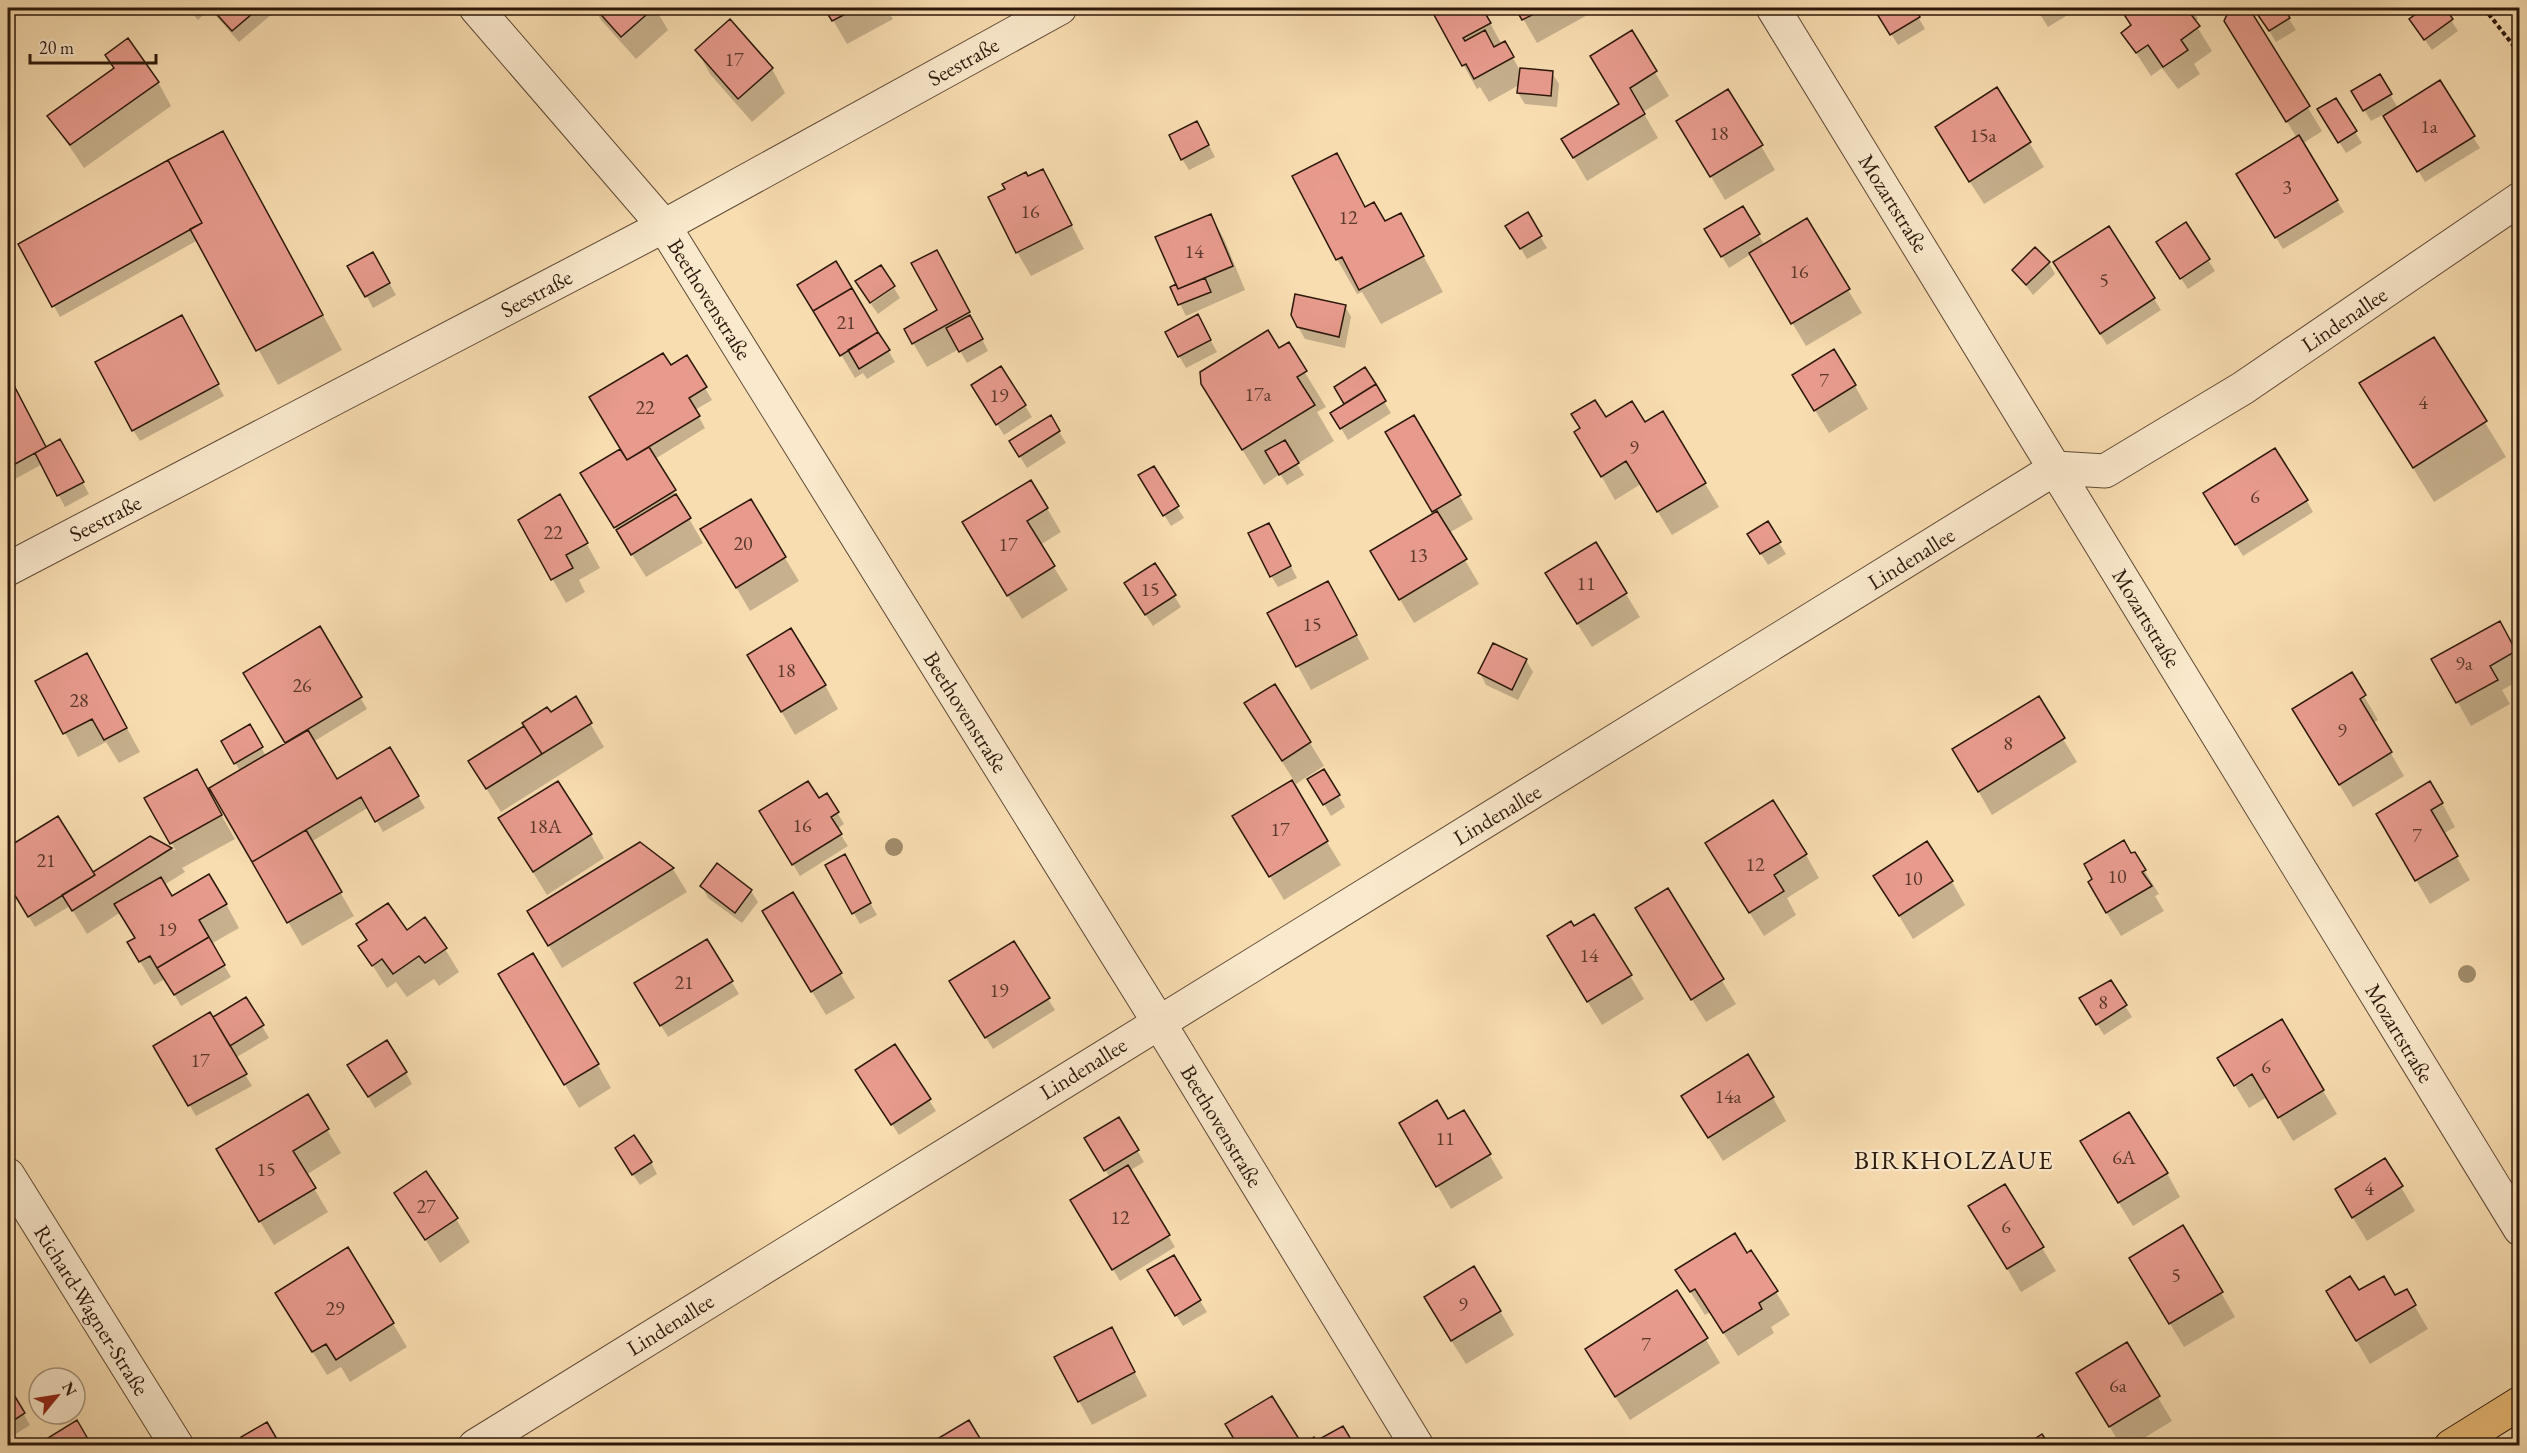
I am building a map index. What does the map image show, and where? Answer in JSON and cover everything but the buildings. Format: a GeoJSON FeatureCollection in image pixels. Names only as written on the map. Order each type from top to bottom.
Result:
{"type":"FeatureCollection","features":[{"type":"Feature","properties":{"kind":"main road"},"geometry":{"type":"LineString","coordinates":[[2451,1446],[2520,1403]]}},
{"type":"Feature","properties":{"kind":"street","name":"Beethovenstraße"},"geometry":{"type":"LineString","coordinates":[[476,8],[664,226],[1158,1021],[1417,1446]]}},
{"type":"Feature","properties":{"kind":"street","name":"Seestraße"},"geometry":{"type":"LineString","coordinates":[[8,569],[664,226],[1060,8]]}},
{"type":"Feature","properties":{"kind":"street","name":"Mozartstraße"},"geometry":{"type":"LineString","coordinates":[[1773,8],[2520,1229]]}},
{"type":"Feature","properties":{"kind":"street","name":"Lindenallee"},"geometry":{"type":"LineString","coordinates":[[475,1446],[1158,1021],[2056,468],[2105,471],[2243,388],[2520,199]]}},
{"type":"Feature","properties":{"kind":"street","name":"Richard-Wagner-Straße"},"geometry":{"type":"LineString","coordinates":[[8,1175],[177,1446]]}},
{"type":"Feature","properties":{"kind":"path"},"geometry":{"type":"LineString","coordinates":[[2484,8],[2520,54]]}},
{"type":"Feature","properties":{"kind":"district","name":"BIRKHOLZAUE"},"geometry":{"type":"Point","coordinates":[1954,1160]}}]}
